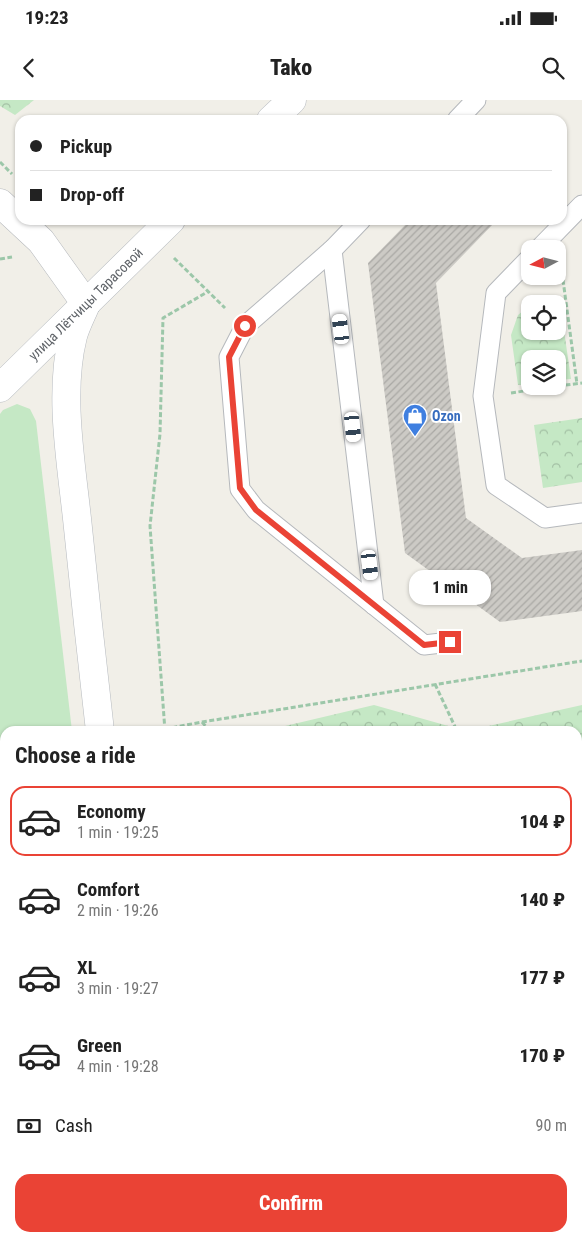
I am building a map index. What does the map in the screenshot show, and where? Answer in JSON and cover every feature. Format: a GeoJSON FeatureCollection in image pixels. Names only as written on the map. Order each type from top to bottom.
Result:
{"type":"FeatureCollection","features":[{"type":"Feature","properties":{"kind":"main road"},"geometry":{"type":"LineString","coordinates":[[276,115],[292,100]]}},
{"type":"Feature","properties":{"kind":"main road"},"geometry":{"type":"LineString","coordinates":[[0,202],[15,216]]}},
{"type":"Feature","properties":{"kind":"main road"},"geometry":{"type":"LineString","coordinates":[[24,225],[41,241],[86,304],[74,334],[68,362],[66,391],[68,434],[84,595],[99,726]]}},
{"type":"Feature","properties":{"kind":"main road","name":"улица Лётчицы Тарасовой"},"geometry":{"type":"LineString","coordinates":[[0,388],[162,229]]}},
{"type":"Feature","properties":{"kind":"lane"},"geometry":{"type":"LineString","coordinates":[[462,115],[476,100]]}},
{"type":"Feature","properties":{"kind":"lane"},"geometry":{"type":"LineString","coordinates":[[567,220],[582,205]]}},
{"type":"Feature","properties":{"kind":"lane"},"geometry":{"type":"LineString","coordinates":[[355,225],[332,250],[245,326],[229,357],[240,488],[256,510],[424,645],[450,642]]}},
{"type":"Feature","properties":{"kind":"lane"},"geometry":{"type":"LineString","coordinates":[[548,240],[562,225]]}},
{"type":"Feature","properties":{"kind":"lane"},"geometry":{"type":"LineString","coordinates":[[332,250],[374,605]]}},
{"type":"Feature","properties":{"kind":"lane"},"geometry":{"type":"LineString","coordinates":[[521,267],[496,293],[483,396],[496,485],[545,518],[582,513]]}},
{"type":"Feature","properties":{"kind":"path"},"geometry":{"type":"LineString","coordinates":[[0,162],[13,175]]}},
{"type":"Feature","properties":{"kind":"path"},"geometry":{"type":"LineString","coordinates":[[162,229],[209,291],[245,326]]}},
{"type":"Feature","properties":{"kind":"path"},"geometry":{"type":"LineString","coordinates":[[557,230],[577,384]]}},
{"type":"Feature","properties":{"kind":"path"},"geometry":{"type":"LineString","coordinates":[[165,726],[150,526],[160,434],[163,318],[209,291]]}},
{"type":"Feature","properties":{"kind":"path"},"geometry":{"type":"LineString","coordinates":[[566,385],[582,383]]}},
{"type":"Feature","properties":{"kind":"path"},"geometry":{"type":"LineString","coordinates":[[483,396],[521,391]]}},
{"type":"Feature","properties":{"kind":"path"},"geometry":{"type":"LineString","coordinates":[[184,726],[582,661]]}},
{"type":"Feature","properties":{"kind":"path"},"geometry":{"type":"LineString","coordinates":[[435,684],[455,726]]}},
{"type":"Feature","properties":{"kind":"path"},"geometry":{"type":"LineString","coordinates":[[202,722],[206,726]]}},
{"type":"Feature","properties":{"kind":"green space"},"geometry":{"type":"Polygon","coordinates":[[[0,100],[34,100],[15,115],[0,106],[0,100]]]}},
{"type":"Feature","properties":{"kind":"green space"},"geometry":{"type":"Polygon","coordinates":[[[521,312],[521,340],[565,340],[571,379],[566,379],[566,350],[521,350],[521,385],[518,385],[511,335],[518,315],[521,312]]]}},
{"type":"Feature","properties":{"kind":"green space"},"geometry":{"type":"Polygon","coordinates":[[[17,404],[30,409],[36,421],[71,726],[0,726],[0,414],[3,410],[17,404]]]}},
{"type":"Feature","properties":{"kind":"green space"},"geometry":{"type":"Polygon","coordinates":[[[582,418],[582,482],[543,488],[534,425],[582,418]]]}},
{"type":"Feature","properties":{"kind":"green space"},"geometry":{"type":"Polygon","coordinates":[[[374,705],[448,726],[285,726],[374,705]]]}},
{"type":"Feature","properties":{"kind":"green space"},"geometry":{"type":"Polygon","coordinates":[[[582,705],[582,726],[488,726],[582,705]]]}},
{"type":"Feature","properties":{"kind":"building"},"geometry":{"type":"Polygon","coordinates":[[[405,225],[492,225],[436,283],[466,518],[522,558],[582,550],[582,611],[500,622],[405,553],[368,263],[405,225]]]}},
{"type":"Feature","properties":{"kind":"place","name":"Ozon"},"geometry":{"type":"Point","coordinates":[415,437]}},
{"type":"Feature","properties":{"kind":"route"},"geometry":{"type":"LineString","coordinates":[[245,326],[229,357],[240,488],[256,510],[424,645],[450,642]]}}]}
